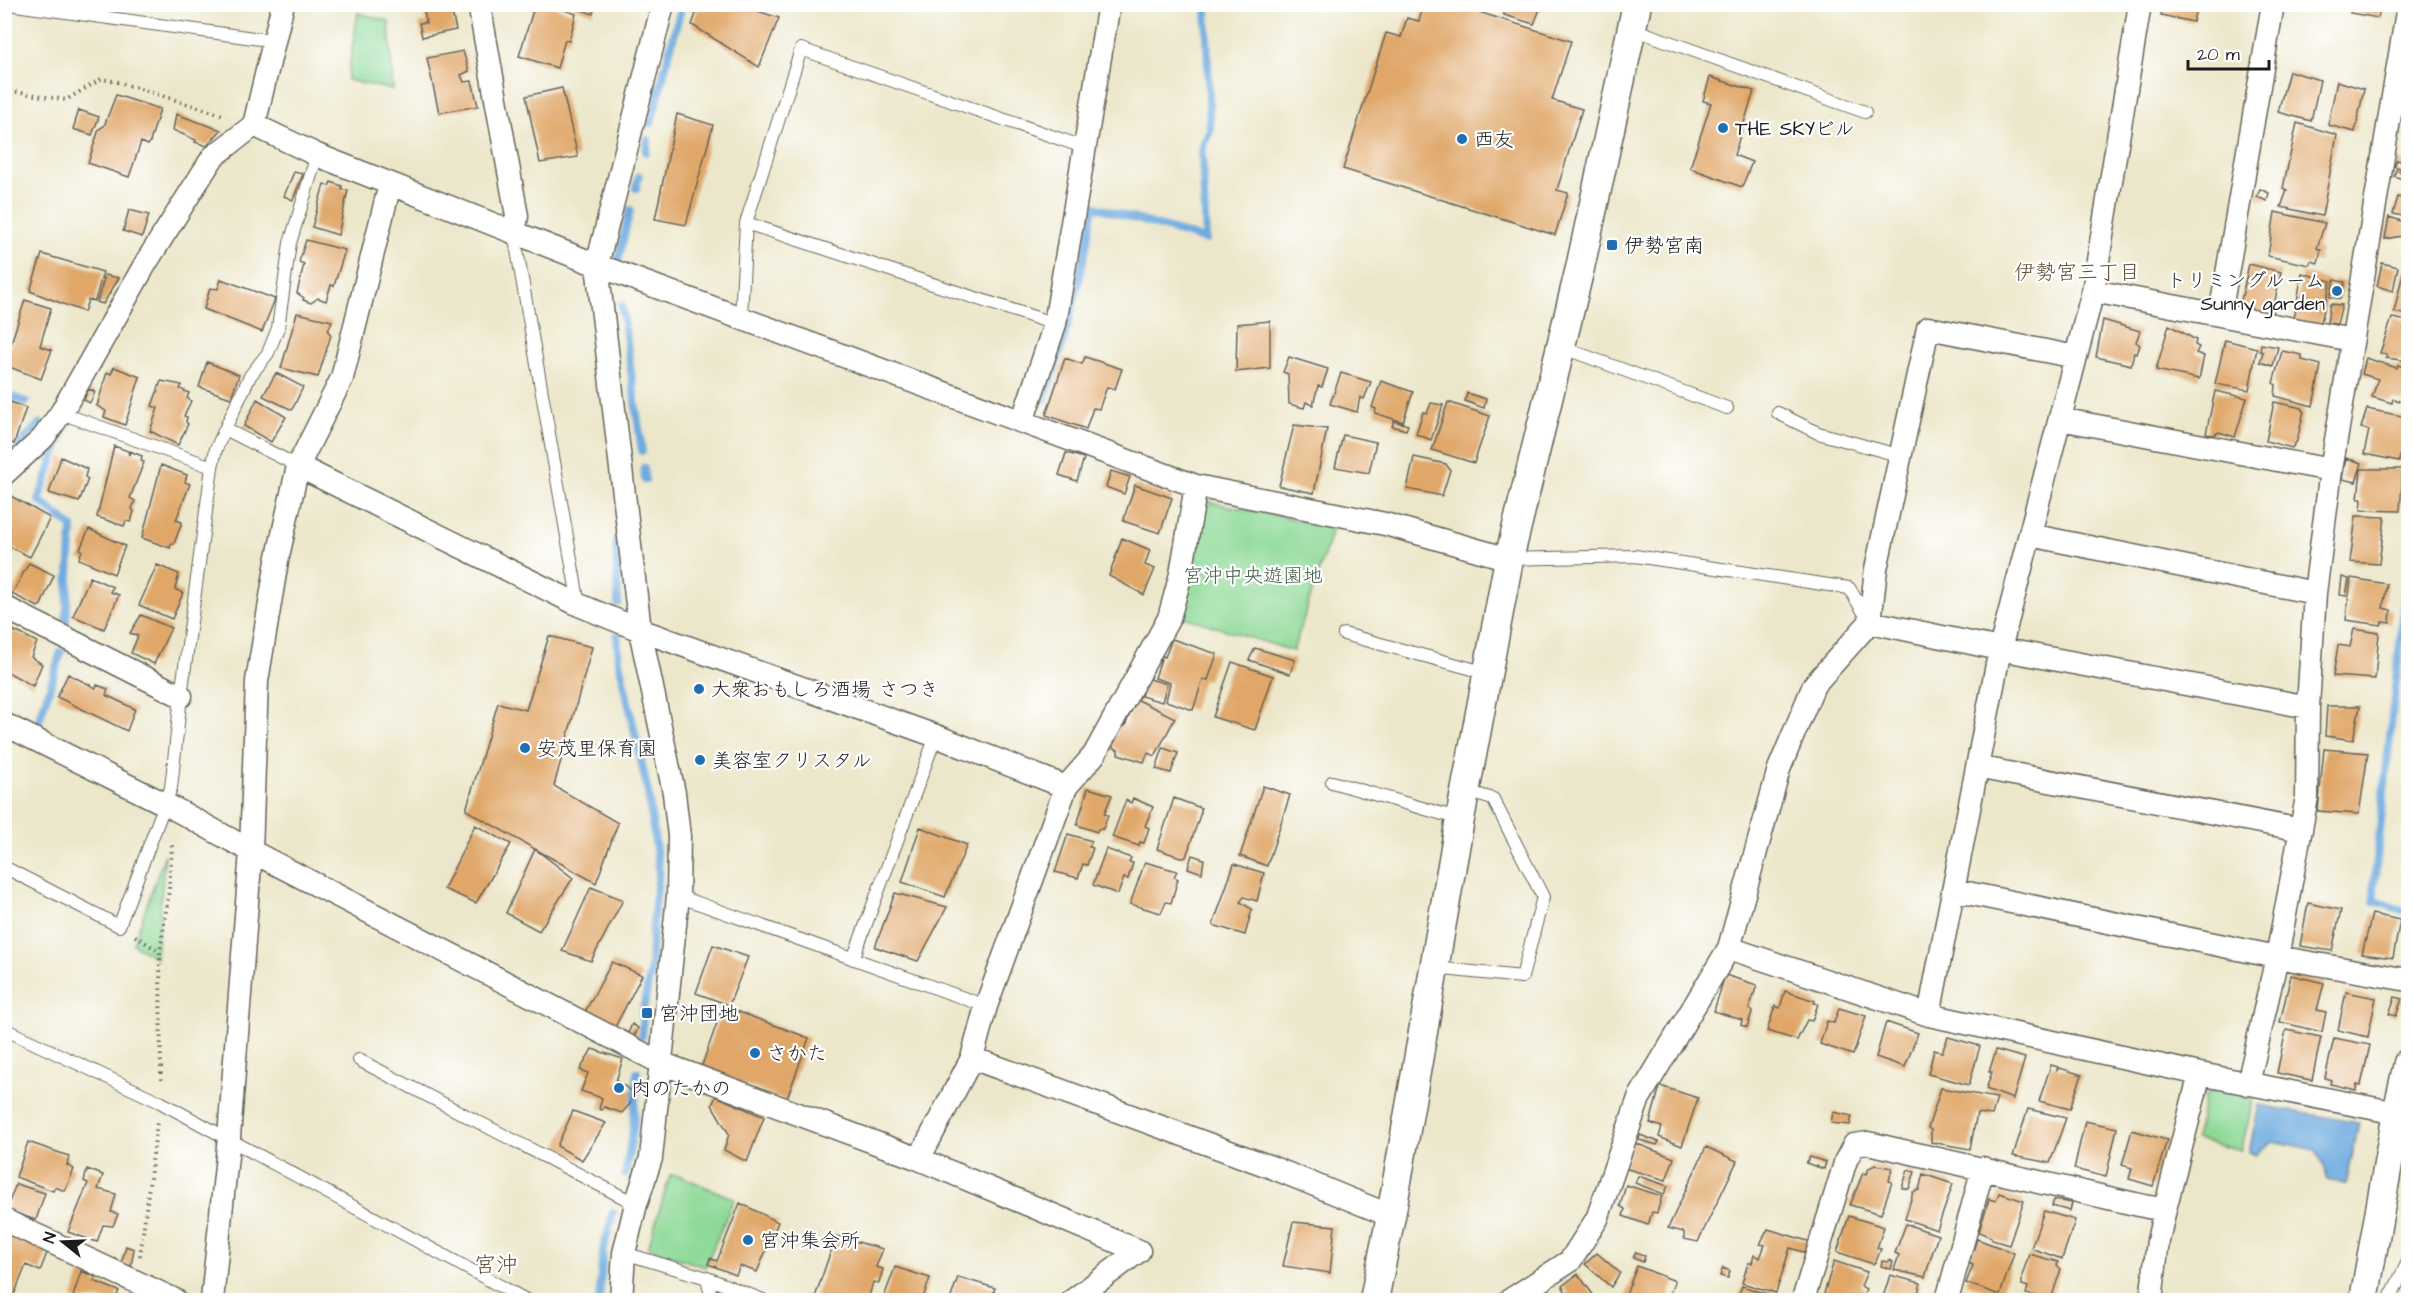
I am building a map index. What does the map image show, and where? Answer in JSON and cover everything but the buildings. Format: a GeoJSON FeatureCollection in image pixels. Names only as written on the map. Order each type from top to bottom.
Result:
{"type":"FeatureCollection","features":[{"type":"Feature","properties":{"kind":"street"},"geometry":{"type":"LineString","coordinates":[[4,474],[42,438],[61,413],[147,261],[213,157],[254,125],[283,4]]}},
{"type":"Feature","properties":{"kind":"street"},"geometry":{"type":"LineString","coordinates":[[479,4],[517,216],[514,232]]}},
{"type":"Feature","properties":{"kind":"street"},"geometry":{"type":"LineString","coordinates":[[621,1300],[624,1253],[636,1204],[651,1158],[678,896],[679,836],[674,793],[640,630],[597,265],[663,4]]}},
{"type":"Feature","properties":{"kind":"street"},"geometry":{"type":"LineString","coordinates":[[1022,422],[1055,324],[1109,4]]}},
{"type":"Feature","properties":{"kind":"street"},"geometry":{"type":"LineString","coordinates":[[1929,1015],[2000,649],[2093,291],[2140,4]]}},
{"type":"Feature","properties":{"kind":"street"},"geometry":{"type":"LineString","coordinates":[[2220,315],[2273,4]]}},
{"type":"Feature","properties":{"kind":"street"},"geometry":{"type":"LineString","coordinates":[[2248,1084],[2277,957],[2307,797],[2308,707],[2315,593],[2331,470],[2409,6]]}},
{"type":"Feature","properties":{"kind":"street"},"geometry":{"type":"LineString","coordinates":[[1374,1300],[1509,559],[1561,347],[1635,16]]}},
{"type":"Feature","properties":{"kind":"street"},"geometry":{"type":"LineString","coordinates":[[254,125],[390,184],[597,265],[1196,486],[1385,524],[1509,559]]}},
{"type":"Feature","properties":{"kind":"street"},"geometry":{"type":"LineString","coordinates":[[212,1300],[229,1137],[251,851],[257,681],[277,561],[297,466],[342,378],[390,184]]}},
{"type":"Feature","properties":{"kind":"street"},"geometry":{"type":"LineString","coordinates":[[2093,291],[2352,340]]}},
{"type":"Feature","properties":{"kind":"street"},"geometry":{"type":"LineString","coordinates":[[1510,1300],[1570,1261],[1597,1219],[1639,1098],[1729,948],[1779,769],[1814,685],[1869,622],[1876,569],[1928,328],[2076,357]]}},
{"type":"Feature","properties":{"kind":"street"},"geometry":{"type":"LineString","coordinates":[[2060,420],[2331,470]]}},
{"type":"Feature","properties":{"kind":"street"},"geometry":{"type":"LineString","coordinates":[[297,466],[579,605],[640,630],[936,736],[1066,787]]}},
{"type":"Feature","properties":{"kind":"street"},"geometry":{"type":"LineString","coordinates":[[919,1159],[972,1058],[986,1005],[1066,787],[1094,755],[1169,618],[1181,574],[1196,486]]}},
{"type":"Feature","properties":{"kind":"street"},"geometry":{"type":"LineString","coordinates":[[2030,535],[2315,593]]}},
{"type":"Feature","properties":{"kind":"street"},"geometry":{"type":"LineString","coordinates":[[4,607],[181,696]]}},
{"type":"Feature","properties":{"kind":"street"},"geometry":{"type":"LineString","coordinates":[[1869,622],[2308,707]]}},
{"type":"Feature","properties":{"kind":"street"},"geometry":{"type":"LineString","coordinates":[[4,724],[170,807],[661,1063],[919,1159],[1139,1251],[1073,1300]]}},
{"type":"Feature","properties":{"kind":"street"},"geometry":{"type":"LineString","coordinates":[[1977,767],[2301,830]]}},
{"type":"Feature","properties":{"kind":"street"},"geometry":{"type":"LineString","coordinates":[[1953,890],[2277,957],[2409,980]]}},
{"type":"Feature","properties":{"kind":"street"},"geometry":{"type":"LineString","coordinates":[[1729,948],[1929,1015],[2200,1074],[2397,1113]]}},
{"type":"Feature","properties":{"kind":"street"},"geometry":{"type":"LineString","coordinates":[[972,1058],[1271,1167],[1391,1216]]}},
{"type":"Feature","properties":{"kind":"street"},"geometry":{"type":"LineString","coordinates":[[2364,1300],[2397,1113],[2409,1063]]}},
{"type":"Feature","properties":{"kind":"street"},"geometry":{"type":"LineString","coordinates":[[2151,1300],[2158,1241],[2200,1074]]}},
{"type":"Feature","properties":{"kind":"street"},"geometry":{"type":"LineString","coordinates":[[1803,1300],[1846,1160],[1854,1145],[1868,1143],[2165,1209]]}},
{"type":"Feature","properties":{"kind":"street"},"geometry":{"type":"LineString","coordinates":[[1951,1300],[1983,1168]]}},
{"type":"Feature","properties":{"kind":"street"},"geometry":{"type":"LineString","coordinates":[[4,1220],[175,1300]]}},
{"type":"Feature","properties":{"kind":"lane"},"geometry":{"type":"LineString","coordinates":[[8,4],[275,41]]}},
{"type":"Feature","properties":{"kind":"lane"},"geometry":{"type":"LineString","coordinates":[[1635,16],[1865,112]]}},
{"type":"Feature","properties":{"kind":"lane"},"geometry":{"type":"LineString","coordinates":[[741,318],[746,223],[801,49],[1086,148]]}},
{"type":"Feature","properties":{"kind":"lane"},"geometry":{"type":"LineString","coordinates":[[4,867],[119,926],[170,807],[181,696],[216,449],[250,376],[268,353],[278,328],[290,243],[317,154]]}},
{"type":"Feature","properties":{"kind":"lane"},"geometry":{"type":"LineString","coordinates":[[746,223],[1055,324]]}},
{"type":"Feature","properties":{"kind":"lane"},"geometry":{"type":"LineString","coordinates":[[514,232],[579,605]]}},
{"type":"Feature","properties":{"kind":"lane"},"geometry":{"type":"LineString","coordinates":[[1561,347],[1727,408]]}},
{"type":"Feature","properties":{"kind":"lane"},"geometry":{"type":"LineString","coordinates":[[61,413],[212,467]]}},
{"type":"Feature","properties":{"kind":"lane"},"geometry":{"type":"LineString","coordinates":[[1778,413],[1818,433],[1900,456]]}},
{"type":"Feature","properties":{"kind":"lane"},"geometry":{"type":"LineString","coordinates":[[225,429],[297,466]]}},
{"type":"Feature","properties":{"kind":"lane"},"geometry":{"type":"LineString","coordinates":[[1509,559],[1635,556],[1849,588],[1869,622]]}},
{"type":"Feature","properties":{"kind":"lane"},"geometry":{"type":"LineString","coordinates":[[1344,634],[1487,673]]}},
{"type":"Feature","properties":{"kind":"lane"},"geometry":{"type":"LineString","coordinates":[[853,959],[936,736]]}},
{"type":"Feature","properties":{"kind":"lane"},"geometry":{"type":"LineString","coordinates":[[1332,782],[1460,819]]}},
{"type":"Feature","properties":{"kind":"lane"},"geometry":{"type":"LineString","coordinates":[[1434,968],[1522,976],[1543,897],[1493,799],[1466,791]]}},
{"type":"Feature","properties":{"kind":"lane"},"geometry":{"type":"LineString","coordinates":[[678,896],[986,1005]]}},
{"type":"Feature","properties":{"kind":"lane"},"geometry":{"type":"LineString","coordinates":[[4,1029],[229,1137],[526,1300]]}},
{"type":"Feature","properties":{"kind":"lane"},"geometry":{"type":"LineString","coordinates":[[359,1060],[636,1204]]}},
{"type":"Feature","properties":{"kind":"lane"},"geometry":{"type":"LineString","coordinates":[[624,1253],[707,1278],[763,1300]]}},
{"type":"Feature","properties":{"kind":"lane"},"geometry":{"type":"LineString","coordinates":[[2389,1300],[2409,1262]]}},
{"type":"Feature","properties":{"kind":"lane"},"geometry":{"type":"LineString","coordinates":[[707,1278],[711,1300]]}},
{"type":"Feature","properties":{"kind":"path"},"geometry":{"type":"LineString","coordinates":[[4,90],[66,100],[101,79],[118,81],[254,125]]}},
{"type":"Feature","properties":{"kind":"path"},"geometry":{"type":"LineString","coordinates":[[136,1282],[160,1102],[160,952],[169,890],[170,807]]}},
{"type":"Feature","properties":{"kind":"path"},"geometry":{"type":"LineString","coordinates":[[119,926],[160,952]]}},
{"type":"Feature","properties":{"kind":"green space"},"geometry":{"type":"Polygon","coordinates":[[[358,13],[389,21],[393,90],[347,80],[358,13]]]}},
{"type":"Feature","properties":{"kind":"green space","name":"宮沖中央遊園地"},"geometry":{"type":"Polygon","coordinates":[[[1205,501],[1333,527],[1293,651],[1181,616],[1205,501]]]}},
{"type":"Feature","properties":{"kind":"green space"},"geometry":{"type":"Polygon","coordinates":[[[165,854],[156,958],[133,944],[165,854]]]}},
{"type":"Feature","properties":{"kind":"green space"},"geometry":{"type":"Polygon","coordinates":[[[2214,1088],[2254,1098],[2241,1151],[2195,1139],[2205,1097],[2214,1088]]]}},
{"type":"Feature","properties":{"kind":"green space"},"geometry":{"type":"Polygon","coordinates":[[[670,1175],[680,1176],[734,1199],[705,1267],[648,1248],[670,1175]]]}},
{"type":"Feature","properties":{"kind":"water"},"geometry":{"type":"Polygon","coordinates":[[[2259,1105],[2359,1123],[2346,1185],[2328,1179],[2316,1150],[2273,1141],[2256,1154],[2249,1152],[2259,1105]]]}},
{"type":"Feature","properties":{"kind":"waterway"},"geometry":{"type":"LineString","coordinates":[[651,123],[682,4]]}},
{"type":"Feature","properties":{"kind":"waterway"},"geometry":{"type":"LineString","coordinates":[[1044,400],[1073,304],[1093,206],[1206,240],[1202,153],[1204,142],[1210,132],[1206,4]]}},
{"type":"Feature","properties":{"kind":"waterway"},"geometry":{"type":"LineString","coordinates":[[646,152],[648,140]]}},
{"type":"Feature","properties":{"kind":"waterway"},"geometry":{"type":"LineString","coordinates":[[636,188],[639,176]]}},
{"type":"Feature","properties":{"kind":"waterway"},"geometry":{"type":"LineString","coordinates":[[618,261],[630,210]]}},
{"type":"Feature","properties":{"kind":"waterway"},"geometry":{"type":"LineString","coordinates":[[622,306],[642,451]]}},
{"type":"Feature","properties":{"kind":"waterway"},"geometry":{"type":"LineString","coordinates":[[4,394],[26,402]]}},
{"type":"Feature","properties":{"kind":"waterway"},"geometry":{"type":"LineString","coordinates":[[19,446],[40,423]]}},
{"type":"Feature","properties":{"kind":"waterway"},"geometry":{"type":"LineString","coordinates":[[63,430],[39,500],[72,527],[66,620]]}},
{"type":"Feature","properties":{"kind":"waterway"},"geometry":{"type":"LineString","coordinates":[[644,468],[645,480]]}},
{"type":"Feature","properties":{"kind":"waterway"},"geometry":{"type":"LineString","coordinates":[[616,540],[618,603]]}},
{"type":"Feature","properties":{"kind":"waterway"},"geometry":{"type":"LineString","coordinates":[[2408,566],[2374,886],[2374,901],[2408,912]]}},
{"type":"Feature","properties":{"kind":"waterway"},"geometry":{"type":"LineString","coordinates":[[617,636],[619,661],[648,792],[659,871],[651,968],[643,1011],[642,1036]]}},
{"type":"Feature","properties":{"kind":"waterway"},"geometry":{"type":"LineString","coordinates":[[37,727],[61,652]]}},
{"type":"Feature","properties":{"kind":"waterway"},"geometry":{"type":"LineString","coordinates":[[625,1174],[633,1130],[637,1072]]}},
{"type":"Feature","properties":{"kind":"waterway"},"geometry":{"type":"LineString","coordinates":[[599,1300],[603,1250],[613,1213]]}},
{"type":"Feature","properties":{"kind":"place","name":"THE SKYビル"},"geometry":{"type":"Point","coordinates":[1723,128]}},
{"type":"Feature","properties":{"kind":"place","name":"西友"},"geometry":{"type":"Point","coordinates":[1462,139]}},
{"type":"Feature","properties":{"kind":"place","name":"伊勢宮南"},"geometry":{"type":"Point","coordinates":[1612,245]}},
{"type":"Feature","properties":{"kind":"place","name":"トリミングルーム Sunny garden"},"geometry":{"type":"Point","coordinates":[2337,291]}},
{"type":"Feature","properties":{"kind":"place","name":"大衆おもしろ酒場 さつき"},"geometry":{"type":"Point","coordinates":[699,689]}},
{"type":"Feature","properties":{"kind":"place","name":"安茂里保育園"},"geometry":{"type":"Point","coordinates":[525,748]}},
{"type":"Feature","properties":{"kind":"place","name":"美容室クリスタル"},"geometry":{"type":"Point","coordinates":[700,760]}},
{"type":"Feature","properties":{"kind":"place","name":"宮沖団地"},"geometry":{"type":"Point","coordinates":[647,1013]}},
{"type":"Feature","properties":{"kind":"place","name":"さかた"},"geometry":{"type":"Point","coordinates":[755,1053]}},
{"type":"Feature","properties":{"kind":"place","name":"肉のたかの"},"geometry":{"type":"Point","coordinates":[619,1088]}},
{"type":"Feature","properties":{"kind":"place","name":"宮沖集会所"},"geometry":{"type":"Point","coordinates":[748,1240]}},
{"type":"Feature","properties":{"kind":"district","name":"伊勢宮三丁目"},"geometry":{"type":"Point","coordinates":[2077,272]}},
{"type":"Feature","properties":{"kind":"district","name":"宮沖"},"geometry":{"type":"Point","coordinates":[496,1264]}}]}
